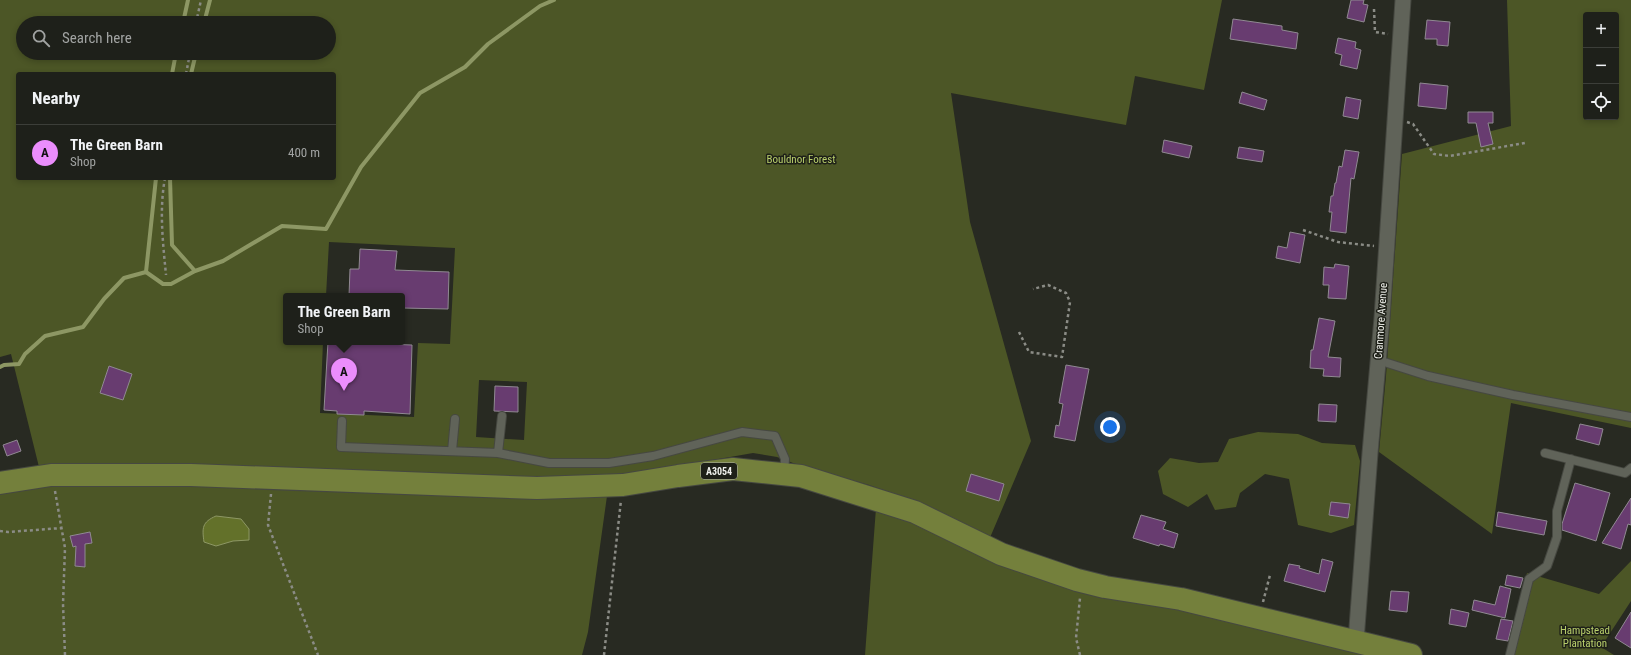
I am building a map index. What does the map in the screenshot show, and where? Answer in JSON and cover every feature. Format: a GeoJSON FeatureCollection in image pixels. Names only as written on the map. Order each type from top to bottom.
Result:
{"type":"FeatureCollection","features":[{"type":"Feature","properties":{"kind":"main road","name":"A3054"},"geometry":{"type":"LineString","coordinates":[[0,483],[51,475],[183,475],[537,488],[623,485],[733,469],[801,476],[915,512],[1001,554],[1082,582],[1181,600],[1411,655]]}},
{"type":"Feature","properties":{"kind":"street","name":"Cranmore Avenue"},"geometry":{"type":"LineString","coordinates":[[1356,641],[1378,360],[1403,0]]}},
{"type":"Feature","properties":{"kind":"lane"},"geometry":{"type":"LineString","coordinates":[[1378,360],[1428,376],[1513,395],[1631,417]]}},
{"type":"Feature","properties":{"kind":"lane"},"geometry":{"type":"LineString","coordinates":[[498,453],[502,416]]}},
{"type":"Feature","properties":{"kind":"lane"},"geometry":{"type":"LineString","coordinates":[[452,451],[455,419]]}},
{"type":"Feature","properties":{"kind":"lane"},"geometry":{"type":"LineString","coordinates":[[342,421],[341,447],[498,453],[549,463],[609,463],[653,456],[742,432],[775,436],[785,459],[784,474]]}},
{"type":"Feature","properties":{"kind":"lane"},"geometry":{"type":"LineString","coordinates":[[1545,453],[1625,473],[1631,468]]}},
{"type":"Feature","properties":{"kind":"lane"},"geometry":{"type":"LineString","coordinates":[[1510,655],[1529,579],[1547,566],[1557,537],[1556,511],[1571,459]]}},
{"type":"Feature","properties":{"kind":"path"},"geometry":{"type":"LineString","coordinates":[[198,16],[201,0]]}},
{"type":"Feature","properties":{"kind":"path"},"geometry":{"type":"LineString","coordinates":[[1374,10],[1375,32],[1401,36]]}},
{"type":"Feature","properties":{"kind":"path"},"geometry":{"type":"LineString","coordinates":[[186,72],[189,60]]}},
{"type":"Feature","properties":{"kind":"path"},"geometry":{"type":"LineString","coordinates":[[1395,119],[1413,124],[1434,154],[1450,156],[1525,143]]}},
{"type":"Feature","properties":{"kind":"path"},"geometry":{"type":"LineString","coordinates":[[165,180],[162,231],[166,275]]}},
{"type":"Feature","properties":{"kind":"path"},"geometry":{"type":"LineString","coordinates":[[1303,230],[1338,242],[1386,248]]}},
{"type":"Feature","properties":{"kind":"path"},"geometry":{"type":"LineString","coordinates":[[1019,332],[1029,352],[1062,357],[1070,302],[1066,293],[1048,285],[1033,289]]}},
{"type":"Feature","properties":{"kind":"path"},"geometry":{"type":"LineString","coordinates":[[51,475],[65,548],[63,604],[64,655]]}},
{"type":"Feature","properties":{"kind":"path"},"geometry":{"type":"LineString","coordinates":[[272,478],[268,525],[318,655]]}},
{"type":"Feature","properties":{"kind":"path"},"geometry":{"type":"LineString","coordinates":[[604,655],[623,485]]}},
{"type":"Feature","properties":{"kind":"path"},"geometry":{"type":"LineString","coordinates":[[0,531],[8,532],[62,528]]}},
{"type":"Feature","properties":{"kind":"path"},"geometry":{"type":"LineString","coordinates":[[1259,618],[1270,575]]}},
{"type":"Feature","properties":{"kind":"path"},"geometry":{"type":"LineString","coordinates":[[1080,655],[1076,638],[1082,582]]}},
{"type":"Feature","properties":{"kind":"green space","name":"Bouldnor Forest"},"geometry":{"type":"Polygon","coordinates":[[[0,0],[1222,0],[1204,90],[1135,76],[1126,125],[951,93],[970,222],[1031,441],[989,540],[918,502],[869,485],[801,466],[777,457],[753,453],[633,474],[538,479],[39,467],[11,354],[0,357],[0,0]],[[479,380],[476,437],[524,440],[527,382],[479,380]]]}},
{"type":"Feature","properties":{"kind":"green space"},"geometry":{"type":"Polygon","coordinates":[[[1507,0],[1631,0],[1631,428],[1511,403],[1492,534],[1379,452],[1402,154],[1511,126],[1507,0]]]}},
{"type":"Feature","properties":{"kind":"green space"},"geometry":{"type":"Polygon","coordinates":[[[1258,432],[1298,434],[1322,443],[1355,445],[1360,461],[1354,525],[1331,533],[1298,525],[1289,479],[1265,474],[1240,493],[1236,507],[1215,510],[1207,494],[1188,507],[1163,494],[1158,471],[1170,458],[1199,463],[1218,462],[1229,439],[1258,432]]]}},
{"type":"Feature","properties":{"kind":"green space"},"geometry":{"type":"Polygon","coordinates":[[[45,482],[607,496],[588,632],[582,655],[0,655],[0,488],[45,482]]]}},
{"type":"Feature","properties":{"kind":"green space"},"geometry":{"type":"Polygon","coordinates":[[[876,508],[1181,608],[1384,655],[865,655],[876,508]]]}},
{"type":"Feature","properties":{"kind":"green space","name":"Hampstead Plantation"},"geometry":{"type":"Polygon","coordinates":[[[1631,561],[1631,601],[1601,647],[1614,655],[1506,655],[1527,573],[1599,594],[1631,561]]]}},
{"type":"Feature","properties":{"kind":"shaded area"},"geometry":{"type":"Polygon","coordinates":[[[216,516],[241,519],[249,529],[249,540],[233,541],[216,546],[204,542],[204,526],[211,518],[216,516]]]}},
{"type":"Feature","properties":{"kind":"building"},"geometry":{"type":"Polygon","coordinates":[[[1351,0],[1364,0],[1363,4],[1368,5],[1364,22],[1347,18],[1351,0]]]}},
{"type":"Feature","properties":{"kind":"building"},"geometry":{"type":"Polygon","coordinates":[[[1233,19],[1282,26],[1282,30],[1298,33],[1296,49],[1230,39],[1233,19]]]}},
{"type":"Feature","properties":{"kind":"building"},"geometry":{"type":"Polygon","coordinates":[[[1427,20],[1450,22],[1448,46],[1437,45],[1437,39],[1425,39],[1427,20]]]}},
{"type":"Feature","properties":{"kind":"building"},"geometry":{"type":"Polygon","coordinates":[[[1338,38],[1356,42],[1355,48],[1361,50],[1357,69],[1340,65],[1342,55],[1335,53],[1338,38]]]}},
{"type":"Feature","properties":{"kind":"building"},"geometry":{"type":"Polygon","coordinates":[[[1420,83],[1448,86],[1446,109],[1418,106],[1420,83]]]}},
{"type":"Feature","properties":{"kind":"building"},"geometry":{"type":"Polygon","coordinates":[[[1242,92],[1267,100],[1264,110],[1239,103],[1242,92]]]}},
{"type":"Feature","properties":{"kind":"building"},"geometry":{"type":"Polygon","coordinates":[[[1346,97],[1361,100],[1358,119],[1343,116],[1346,97]]]}},
{"type":"Feature","properties":{"kind":"building"},"geometry":{"type":"Polygon","coordinates":[[[1468,112],[1493,112],[1493,123],[1488,123],[1493,144],[1481,147],[1476,123],[1468,123],[1468,112]]]}},
{"type":"Feature","properties":{"kind":"building"},"geometry":{"type":"Polygon","coordinates":[[[1164,140],[1192,146],[1189,158],[1162,152],[1164,140]]]}},
{"type":"Feature","properties":{"kind":"building"},"geometry":{"type":"Polygon","coordinates":[[[1239,147],[1264,151],[1262,162],[1237,158],[1239,147]]]}},
{"type":"Feature","properties":{"kind":"building"},"geometry":{"type":"Polygon","coordinates":[[[1345,150],[1359,152],[1354,179],[1351,178],[1346,233],[1330,231],[1332,212],[1329,212],[1331,196],[1333,196],[1339,166],[1342,167],[1345,150]]]}},
{"type":"Feature","properties":{"kind":"building"},"geometry":{"type":"Polygon","coordinates":[[[1290,232],[1305,235],[1300,263],[1276,258],[1278,246],[1287,248],[1290,232]]]}},
{"type":"Feature","properties":{"kind":"building"},"geometry":{"type":"Polygon","coordinates":[[[360,249],[397,251],[395,270],[449,272],[448,309],[405,308],[405,293],[349,293],[350,269],[359,269],[360,249]]]}},
{"type":"Feature","properties":{"kind":"building"},"geometry":{"type":"Polygon","coordinates":[[[1335,264],[1349,266],[1346,299],[1328,298],[1329,285],[1323,285],[1324,267],[1334,268],[1335,264]]]}},
{"type":"Feature","properties":{"kind":"building"},"geometry":{"type":"Polygon","coordinates":[[[1319,318],[1335,321],[1328,357],[1341,358],[1340,377],[1323,376],[1324,369],[1310,368],[1311,350],[1313,350],[1319,318]]]}},
{"type":"Feature","properties":{"kind":"building"},"geometry":{"type":"Polygon","coordinates":[[[328,345],[412,345],[410,414],[364,411],[364,415],[337,414],[337,411],[324,410],[328,345]]]}},
{"type":"Feature","properties":{"kind":"building"},"geometry":{"type":"Polygon","coordinates":[[[1066,365],[1089,369],[1075,441],[1054,437],[1056,425],[1059,426],[1063,404],[1059,403],[1066,365]]]}},
{"type":"Feature","properties":{"kind":"building"},"geometry":{"type":"Polygon","coordinates":[[[109,366],[132,374],[123,400],[100,393],[109,366]]]}},
{"type":"Feature","properties":{"kind":"building"},"geometry":{"type":"Polygon","coordinates":[[[495,386],[518,387],[518,412],[494,411],[495,386]]]}},
{"type":"Feature","properties":{"kind":"building"},"geometry":{"type":"Polygon","coordinates":[[[1319,404],[1337,405],[1336,422],[1318,421],[1319,404]]]}},
{"type":"Feature","properties":{"kind":"building"},"geometry":{"type":"Polygon","coordinates":[[[1580,424],[1603,429],[1599,445],[1576,439],[1580,424]]]}},
{"type":"Feature","properties":{"kind":"building"},"geometry":{"type":"Polygon","coordinates":[[[17,440],[21,451],[7,456],[3,445],[17,440]]]}},
{"type":"Feature","properties":{"kind":"building"},"geometry":{"type":"Polygon","coordinates":[[[971,474],[1004,484],[999,501],[966,491],[971,474]]]}},
{"type":"Feature","properties":{"kind":"building"},"geometry":{"type":"Polygon","coordinates":[[[1575,483],[1610,493],[1596,541],[1562,530],[1562,524],[1575,483]]]}},
{"type":"Feature","properties":{"kind":"building"},"geometry":{"type":"Polygon","coordinates":[[[1631,498],[1631,525],[1628,524],[1621,549],[1602,543],[1631,498]]]}},
{"type":"Feature","properties":{"kind":"building"},"geometry":{"type":"Polygon","coordinates":[[[1331,502],[1350,504],[1348,518],[1329,515],[1331,502]]]}},
{"type":"Feature","properties":{"kind":"building"},"geometry":{"type":"Polygon","coordinates":[[[1498,512],[1547,521],[1544,535],[1496,526],[1498,512]]]}},
{"type":"Feature","properties":{"kind":"building"},"geometry":{"type":"Polygon","coordinates":[[[1141,515],[1166,522],[1163,529],[1178,534],[1174,548],[1160,544],[1159,546],[1133,538],[1141,515]]]}},
{"type":"Feature","properties":{"kind":"building"},"geometry":{"type":"Polygon","coordinates":[[[90,532],[92,543],[85,544],[85,567],[75,566],[76,546],[73,547],[70,536],[90,532]]]}},
{"type":"Feature","properties":{"kind":"building"},"geometry":{"type":"Polygon","coordinates":[[[1322,559],[1333,562],[1325,592],[1284,581],[1289,564],[1300,566],[1299,568],[1319,574],[1322,559]]]}},
{"type":"Feature","properties":{"kind":"building"},"geometry":{"type":"Polygon","coordinates":[[[1507,575],[1523,578],[1520,588],[1505,585],[1507,575]]]}},
{"type":"Feature","properties":{"kind":"building"},"geometry":{"type":"Polygon","coordinates":[[[1500,586],[1511,589],[1505,618],[1472,610],[1474,600],[1495,605],[1500,586]]]}},
{"type":"Feature","properties":{"kind":"building"},"geometry":{"type":"Polygon","coordinates":[[[1391,591],[1409,592],[1407,612],[1389,610],[1391,591]]]}},
{"type":"Feature","properties":{"kind":"building"},"geometry":{"type":"Polygon","coordinates":[[[1451,609],[1469,613],[1466,627],[1449,624],[1451,609]]]}},
{"type":"Feature","properties":{"kind":"building"},"geometry":{"type":"Polygon","coordinates":[[[1631,612],[1631,648],[1615,638],[1631,612]]]}},
{"type":"Feature","properties":{"kind":"building"},"geometry":{"type":"Polygon","coordinates":[[[1501,619],[1513,621],[1508,641],[1496,639],[1501,619]]]}},
{"type":"Feature","properties":{"kind":"waterway"},"geometry":{"type":"LineString","coordinates":[[185,16],[188,0]]}},
{"type":"Feature","properties":{"kind":"waterway"},"geometry":{"type":"LineString","coordinates":[[206,16],[210,0]]}},
{"type":"Feature","properties":{"kind":"waterway"},"geometry":{"type":"LineString","coordinates":[[146,272],[163,284],[171,284],[195,271],[223,261],[282,226],[326,229],[361,167],[420,93],[465,67],[488,44],[540,6],[554,0]]}},
{"type":"Feature","properties":{"kind":"waterway"},"geometry":{"type":"LineString","coordinates":[[172,72],[175,60]]}},
{"type":"Feature","properties":{"kind":"waterway"},"geometry":{"type":"LineString","coordinates":[[191,72],[194,60]]}},
{"type":"Feature","properties":{"kind":"waterway"},"geometry":{"type":"LineString","coordinates":[[146,272],[156,180]]}},
{"type":"Feature","properties":{"kind":"waterway"},"geometry":{"type":"LineString","coordinates":[[170,180],[172,245],[195,271]]}},
{"type":"Feature","properties":{"kind":"waterway"},"geometry":{"type":"LineString","coordinates":[[0,367],[4,365],[19,364],[25,354],[45,336],[83,327],[104,299],[124,278],[146,272]]}},
{"type":"Feature","properties":{"kind":"place","name":"The Green Barn"},"geometry":{"type":"Point","coordinates":[344,391]}}]}
